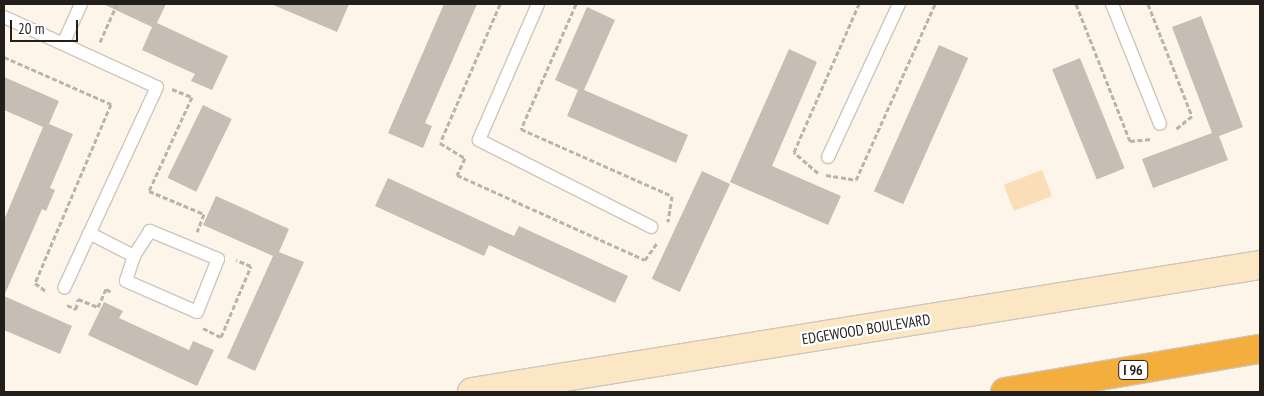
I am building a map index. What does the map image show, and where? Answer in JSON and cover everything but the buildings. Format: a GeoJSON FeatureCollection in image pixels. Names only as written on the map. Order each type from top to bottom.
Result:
{"type":"FeatureCollection","features":[{"type":"Feature","properties":{"kind":"highway","name":"I 96"},"geometry":{"type":"LineString","coordinates":[[1005,392],[1260,349]]}},
{"type":"Feature","properties":{"kind":"street","name":"EDGEWOOD BOULEVARD"},"geometry":{"type":"LineString","coordinates":[[472,392],[1260,265]]}},
{"type":"Feature","properties":{"kind":"lane"},"geometry":{"type":"LineString","coordinates":[[63,44],[81,4]]}},
{"type":"Feature","properties":{"kind":"lane"},"geometry":{"type":"LineString","coordinates":[[538,4],[479,140],[651,226]]}},
{"type":"Feature","properties":{"kind":"lane"},"geometry":{"type":"LineString","coordinates":[[828,157],[899,4]]}},
{"type":"Feature","properties":{"kind":"lane"},"geometry":{"type":"LineString","coordinates":[[1112,4],[1160,124]]}},
{"type":"Feature","properties":{"kind":"lane"},"geometry":{"type":"LineString","coordinates":[[4,17],[157,87],[64,288]]}},
{"type":"Feature","properties":{"kind":"lane"},"geometry":{"type":"LineString","coordinates":[[150,231],[218,259],[197,312],[126,281],[134,256],[150,231]]}},
{"type":"Feature","properties":{"kind":"lane"},"geometry":{"type":"LineString","coordinates":[[90,233],[134,256]]}},
{"type":"Feature","properties":{"kind":"path"},"geometry":{"type":"LineString","coordinates":[[98,48],[117,4]]}},
{"type":"Feature","properties":{"kind":"path"},"geometry":{"type":"LineString","coordinates":[[500,4],[440,142],[465,158],[457,174],[645,260],[661,237]]}},
{"type":"Feature","properties":{"kind":"path"},"geometry":{"type":"LineString","coordinates":[[576,4],[521,129],[672,196],[666,230]]}},
{"type":"Feature","properties":{"kind":"path"},"geometry":{"type":"LineString","coordinates":[[4,57],[111,104],[35,283],[56,299]]}},
{"type":"Feature","properties":{"kind":"path"},"geometry":{"type":"LineString","coordinates":[[166,80],[169,88],[192,97],[149,191],[204,214],[195,236],[203,240]]}},
{"type":"Feature","properties":{"kind":"path"},"geometry":{"type":"LineString","coordinates":[[192,329],[200,326],[221,337],[251,266],[230,258]]}},
{"type":"Feature","properties":{"kind":"path"},"geometry":{"type":"LineString","coordinates":[[62,302],[76,309],[78,300],[98,307],[106,289],[115,293]]}},
{"type":"Feature","properties":{"kind":"shaded area"},"geometry":{"type":"Polygon","coordinates":[[[1042,170],[1052,196],[1014,211],[1004,185],[1042,170]]]}}]}
